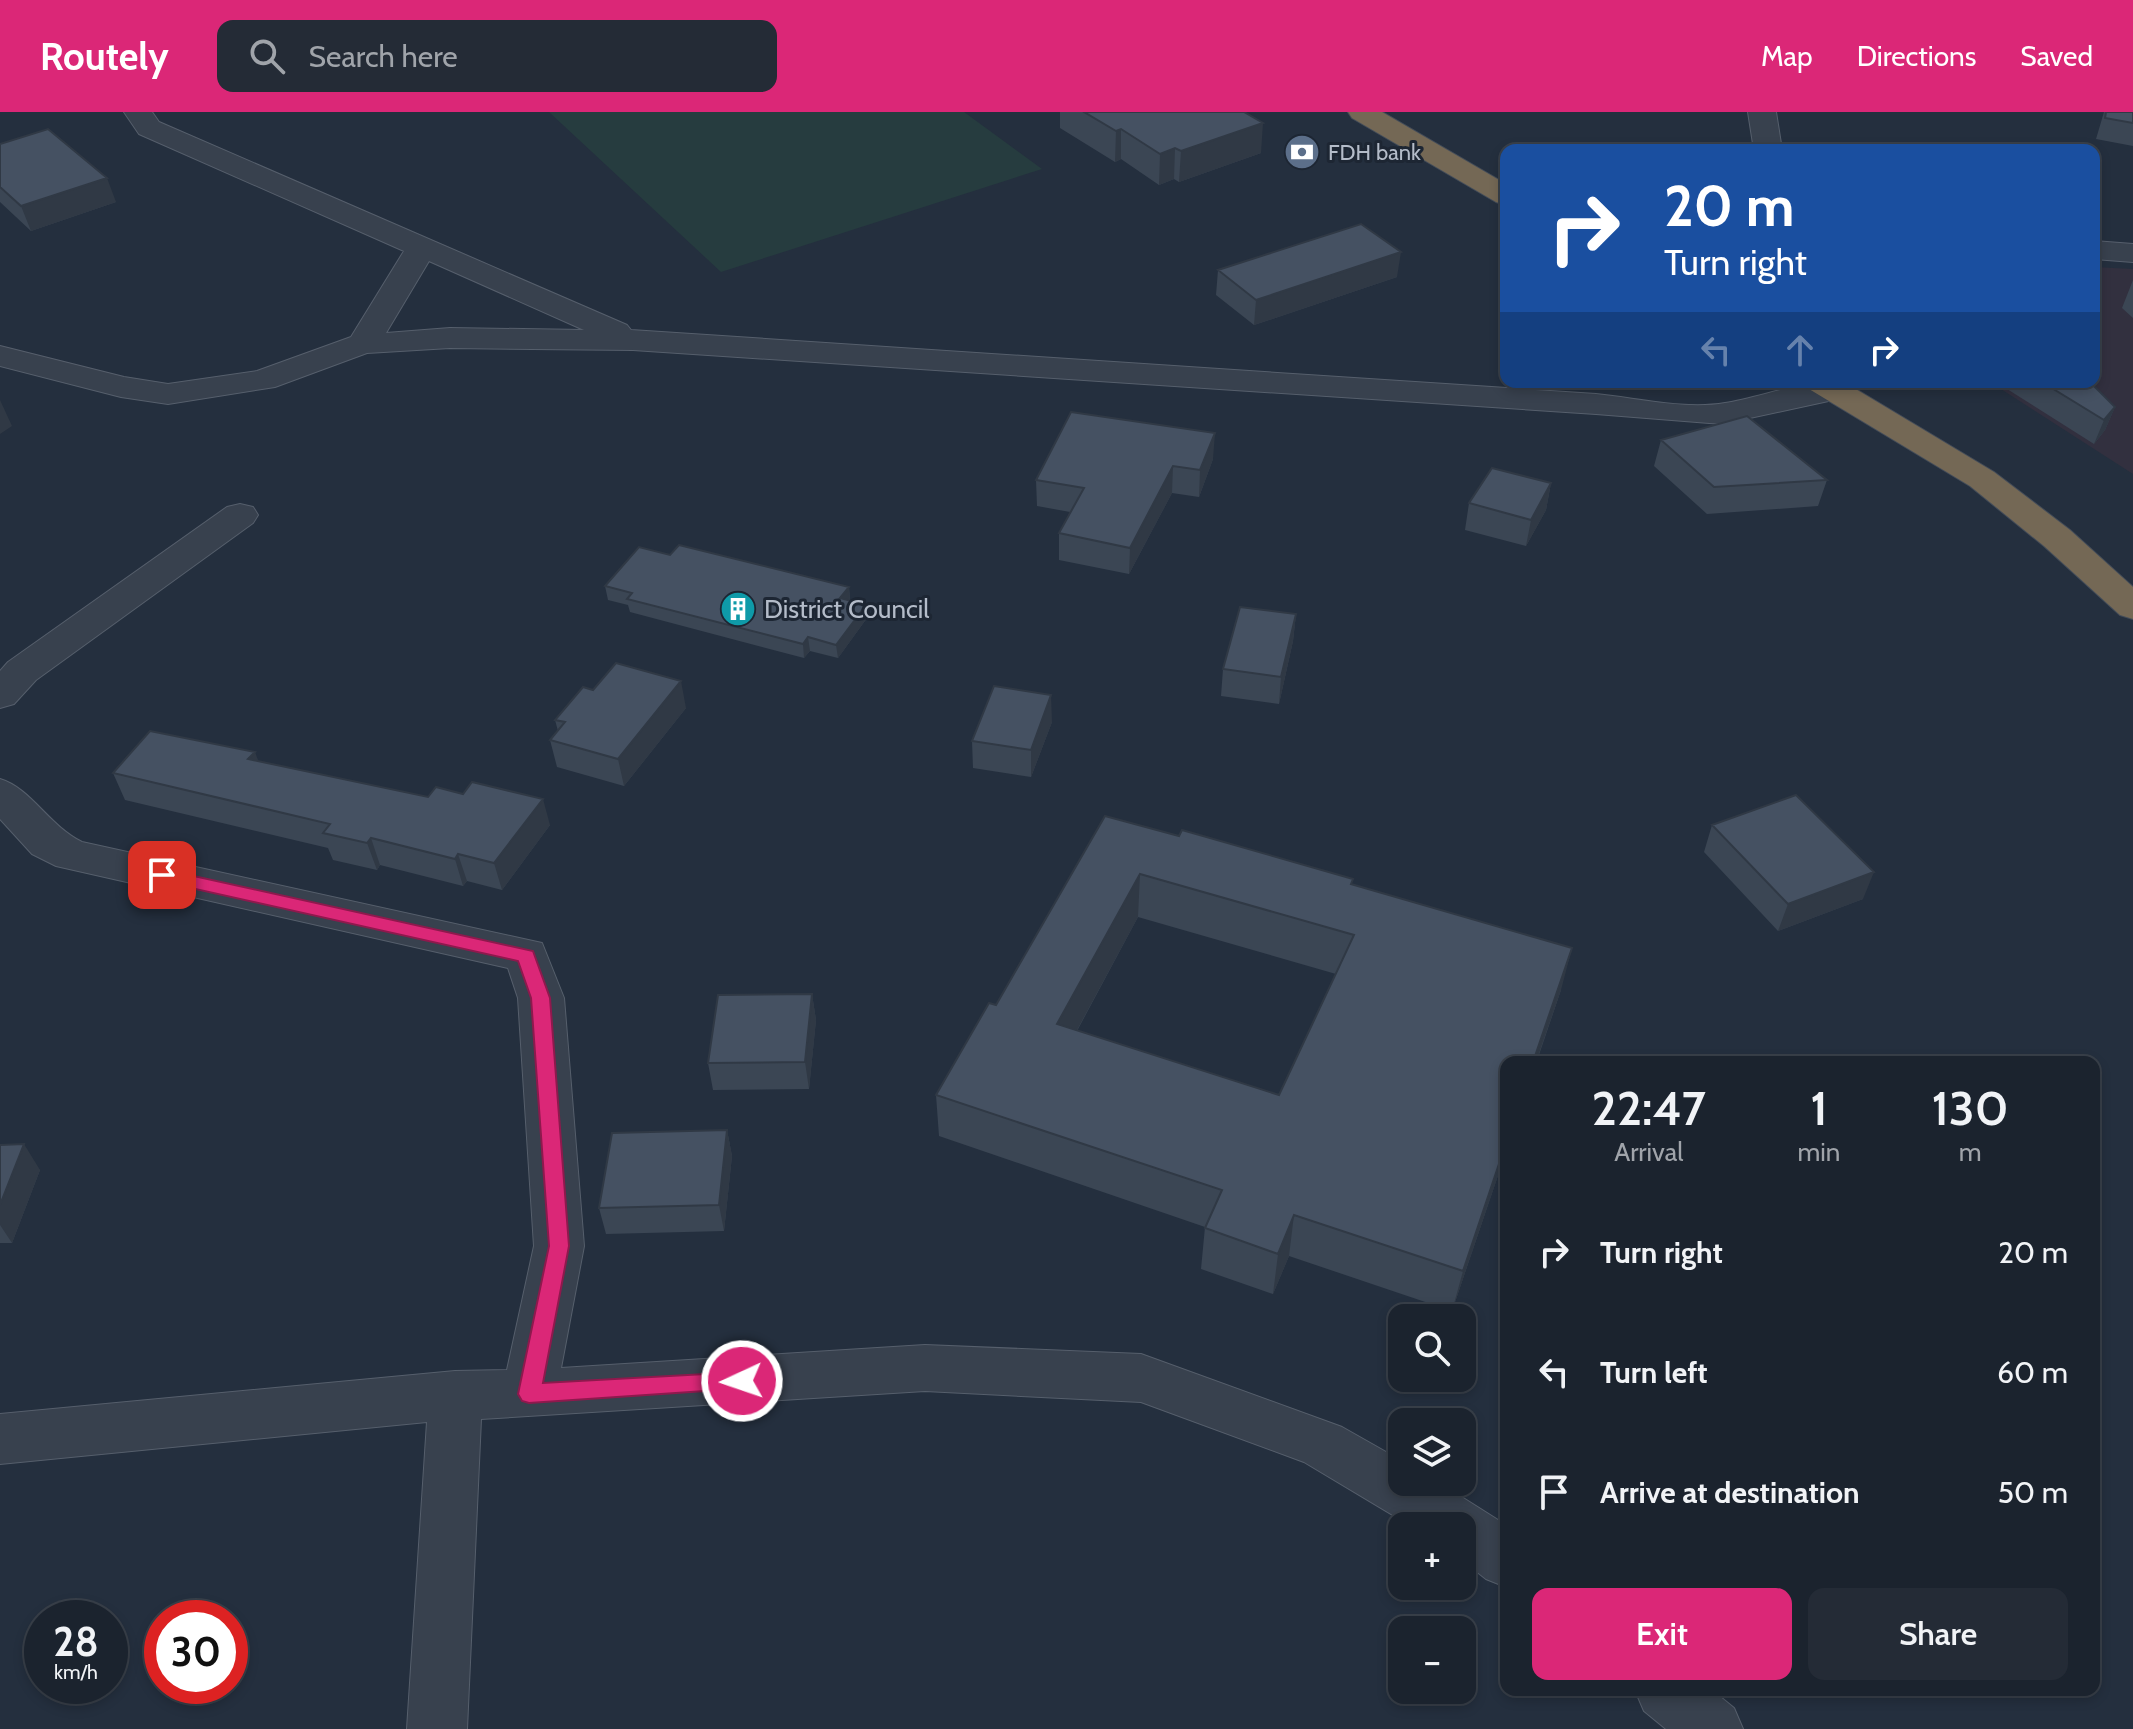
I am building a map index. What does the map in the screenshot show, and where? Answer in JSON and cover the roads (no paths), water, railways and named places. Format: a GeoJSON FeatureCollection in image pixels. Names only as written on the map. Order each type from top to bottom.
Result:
{"type":"FeatureCollection","features":[{"type":"Feature","properties":{"kind":"highway"},"geometry":{"type":"LineString","coordinates":[[1362,112],[1500,192]]}},
{"type":"Feature","properties":{"kind":"highway"},"geometry":{"type":"LineString","coordinates":[[1831,388],[1982,479],[2057,538],[2133,607]]}},
{"type":"Feature","properties":{"kind":"street"},"geometry":{"type":"LineString","coordinates":[[138,112],[149,128],[633,340]]}},
{"type":"Feature","properties":{"kind":"street"},"geometry":{"type":"LineString","coordinates":[[1762,112],[1767,144]]}},
{"type":"Feature","properties":{"kind":"street"},"geometry":{"type":"LineString","coordinates":[[363,344],[422,247]]}},
{"type":"Feature","properties":{"kind":"street"},"geometry":{"type":"LineString","coordinates":[[2100,250],[2133,253]]}},
{"type":"Feature","properties":{"kind":"street"},"geometry":{"type":"LineString","coordinates":[[0,356],[121,387],[168,394],[263,380],[363,344],[450,338],[633,340],[1565,402],[1683,413],[1722,414],[1820,388]]}},
{"type":"Feature","properties":{"kind":"street"},"geometry":{"type":"LineString","coordinates":[[0,695],[22,671],[240,515]]}},
{"type":"Feature","properties":{"kind":"street"},"geometry":{"type":"LineString","coordinates":[[0,793],[47,843],[71,855],[526,955],[541,998],[559,1246],[529,1394]]}},
{"type":"Feature","properties":{"kind":"street"},"geometry":{"type":"LineString","coordinates":[[0,1439],[455,1395],[529,1394],[925,1368],[1141,1378],[1323,1444],[1468,1530],[1500,1555]]}},
{"type":"Feature","properties":{"kind":"street"},"geometry":{"type":"LineString","coordinates":[[437,1729],[455,1395]]}},
{"type":"Feature","properties":{"kind":"street"},"geometry":{"type":"LineString","coordinates":[[1672,1696],[1713,1729]]}},
{"type":"Feature","properties":{"kind":"place","name":"FDH bank"},"geometry":{"type":"Point","coordinates":[1302,152]}},
{"type":"Feature","properties":{"kind":"place","name":"District Council"},"geometry":{"type":"Point","coordinates":[738,609]}}]}
